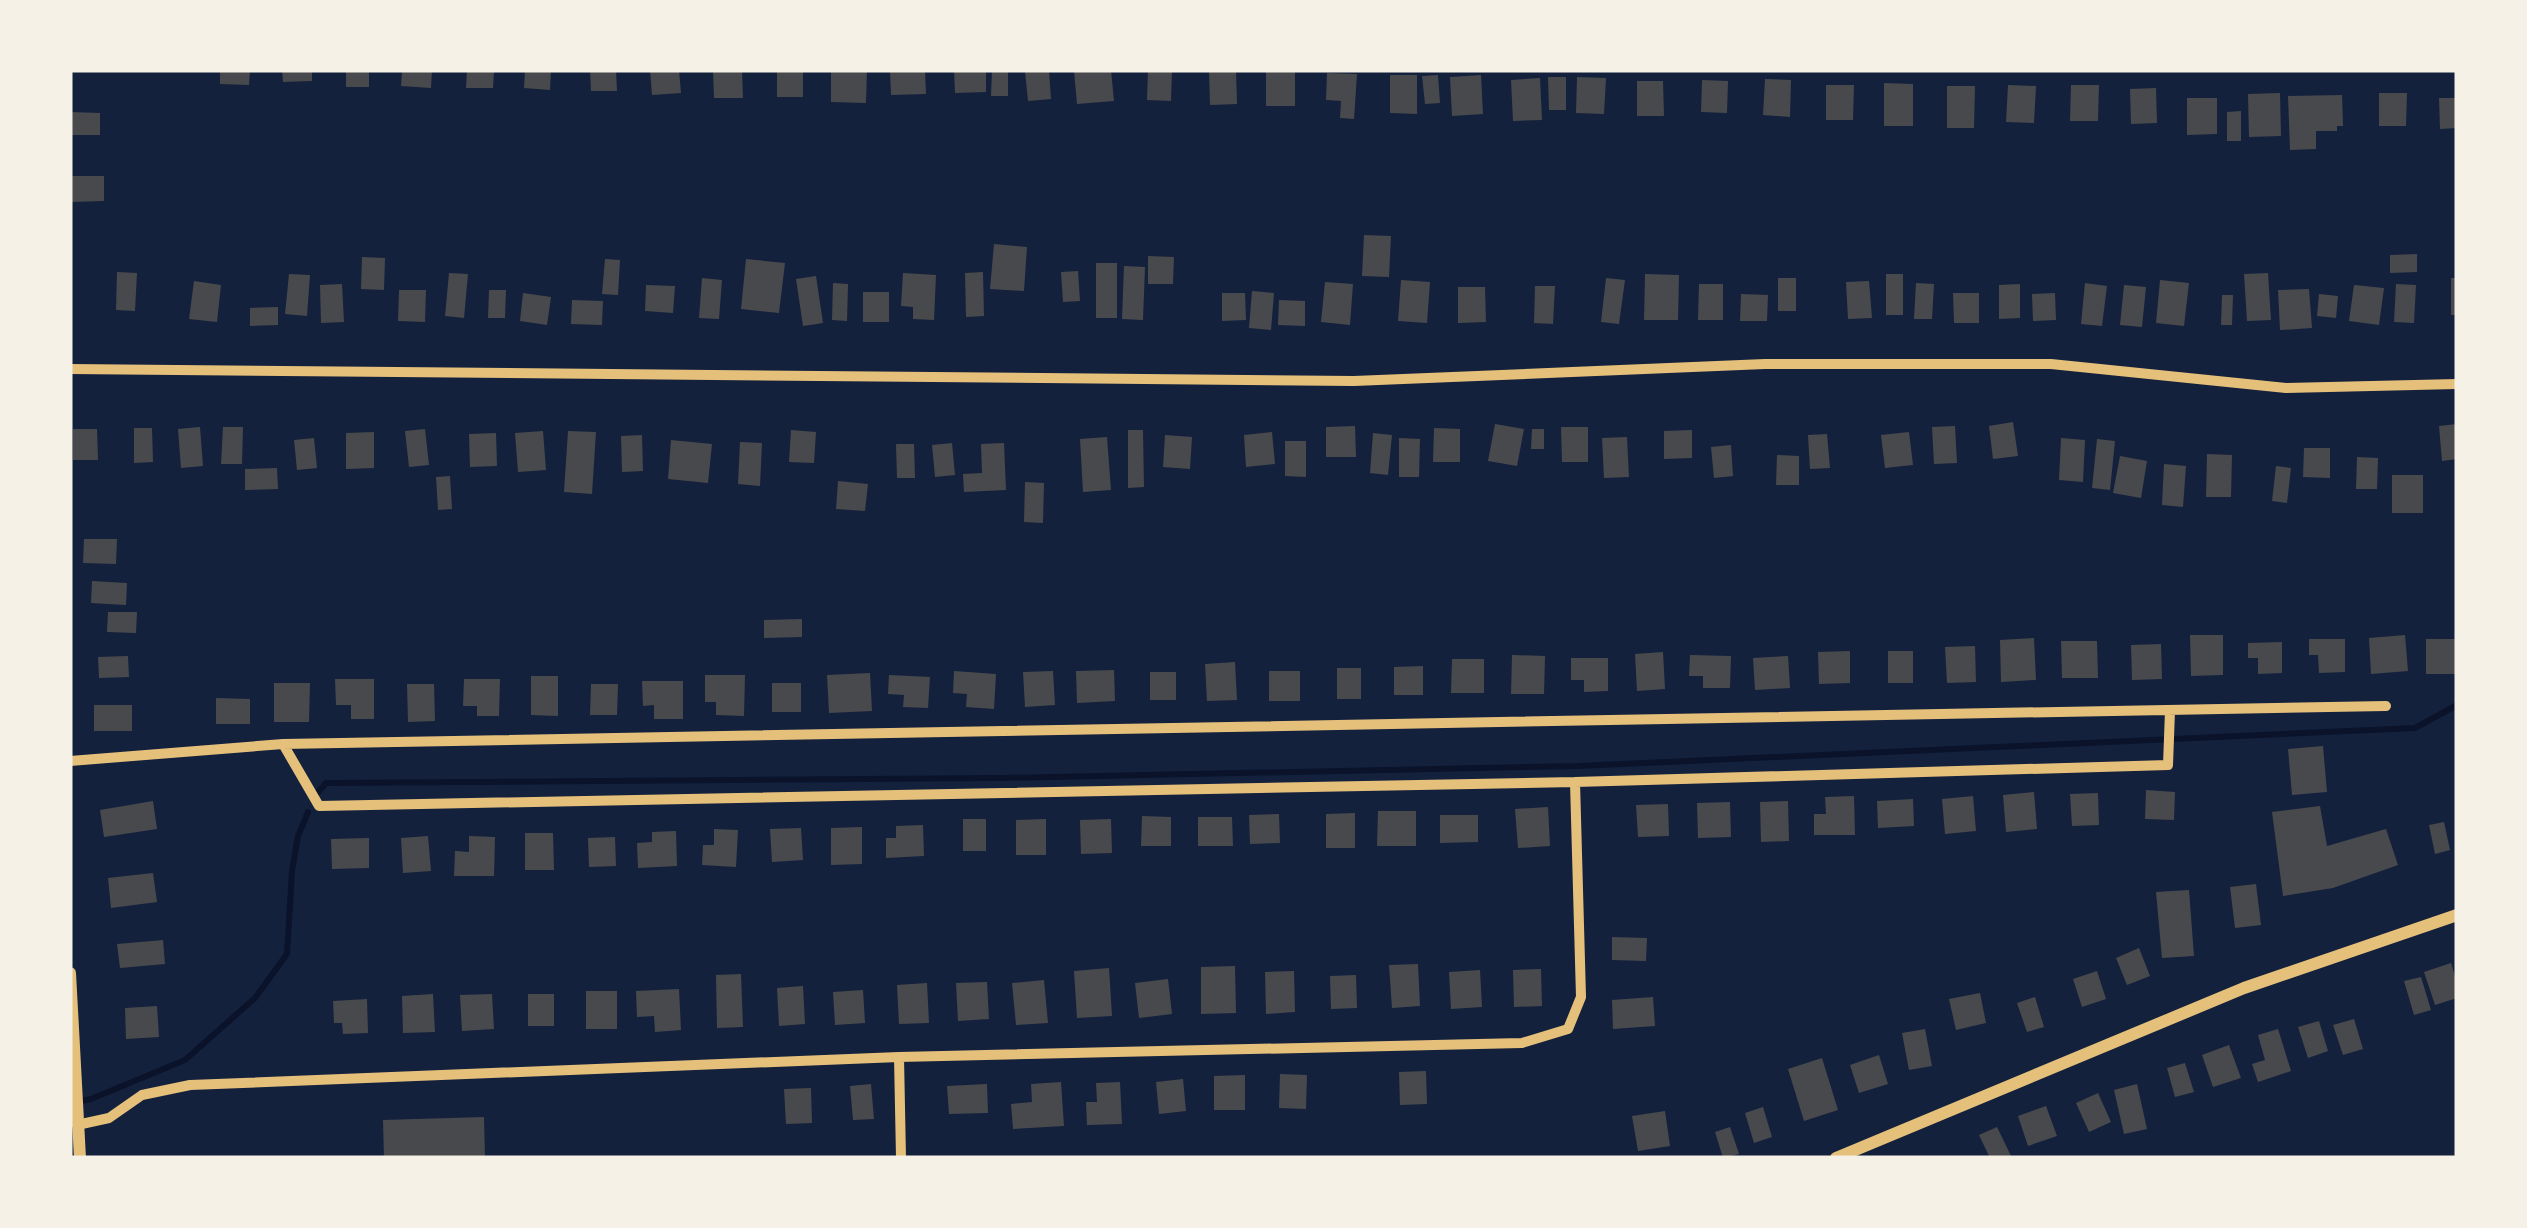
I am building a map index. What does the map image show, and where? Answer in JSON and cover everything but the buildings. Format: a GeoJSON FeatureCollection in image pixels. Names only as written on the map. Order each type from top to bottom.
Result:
{"type":"FeatureCollection","features":[{"type":"Feature","properties":{"kind":"street"},"geometry":{"type":"LineString","coordinates":[[70,370],[1354,381],[1766,364],[2051,364],[2286,388],[2457,384]]}},
{"type":"Feature","properties":{"kind":"street"},"geometry":{"type":"LineString","coordinates":[[70,761],[282,744],[2386,706]]}},
{"type":"Feature","properties":{"kind":"street"},"geometry":{"type":"LineString","coordinates":[[282,744],[319,806],[1575,782],[2168,766],[2170,711]]}},
{"type":"Feature","properties":{"kind":"street"},"geometry":{"type":"LineString","coordinates":[[77,1119],[109,1118],[142,1095],[190,1086],[899,1056],[1522,1043],[1568,1029],[1581,997],[1575,782]]}},
{"type":"Feature","properties":{"kind":"street"},"geometry":{"type":"LineString","coordinates":[[1836,1158],[2244,988],[2457,915]]}},
{"type":"Feature","properties":{"kind":"street"},"geometry":{"type":"LineString","coordinates":[[70,972],[80,1158]]}},
{"type":"Feature","properties":{"kind":"street"},"geometry":{"type":"LineString","coordinates":[[899,1056],[902,1158]]}},
{"type":"Feature","properties":{"kind":"waterway"},"geometry":{"type":"LineString","coordinates":[[314,797],[326,783],[999,778],[1578,766],[2415,728],[2457,705]]}},
{"type":"Feature","properties":{"kind":"waterway"},"geometry":{"type":"LineString","coordinates":[[70,1103],[91,1099],[185,1060],[255,998],[287,954],[292,871],[298,836],[308,812]]}}]}
